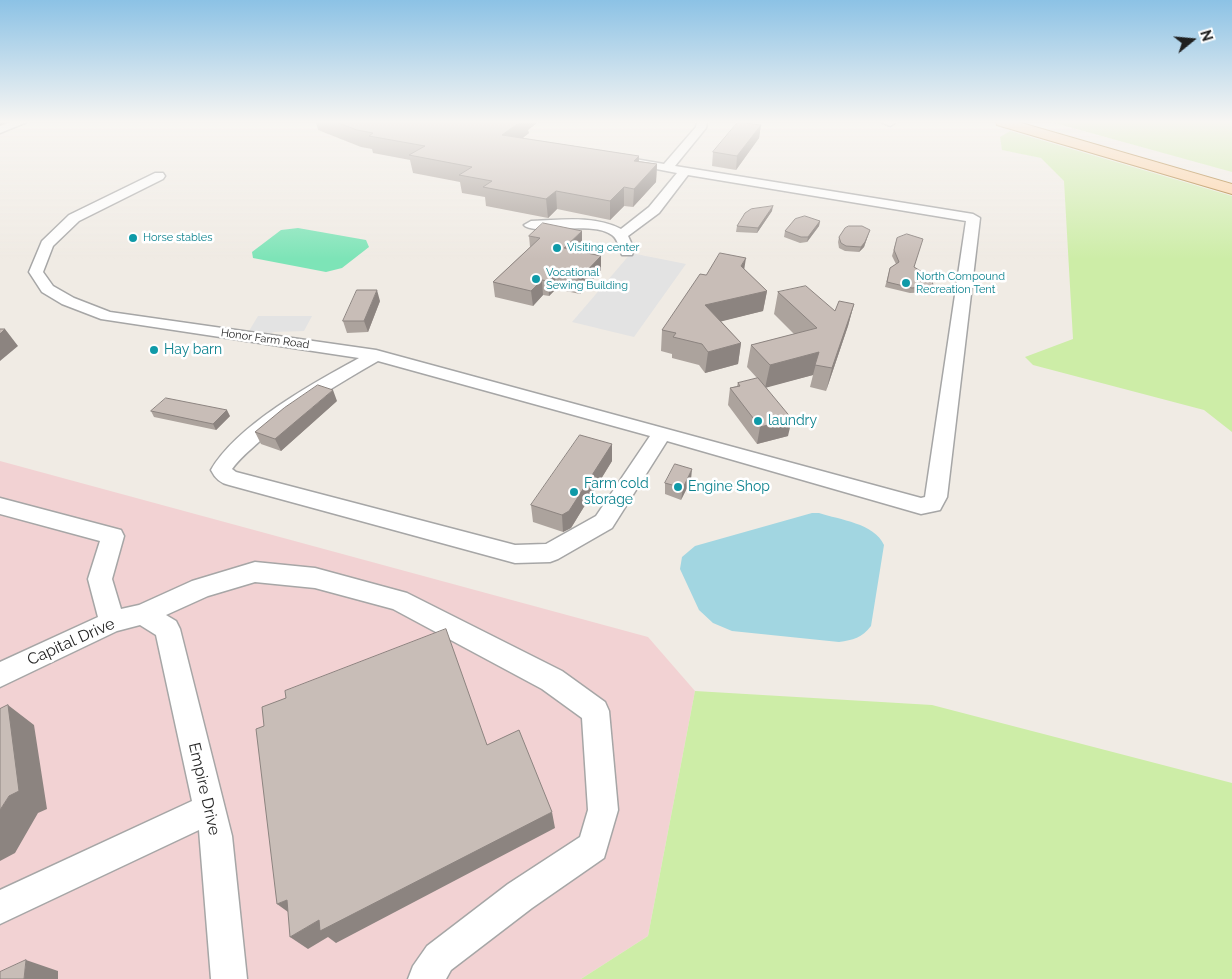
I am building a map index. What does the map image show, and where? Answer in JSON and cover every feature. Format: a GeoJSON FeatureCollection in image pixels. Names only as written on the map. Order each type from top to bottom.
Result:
{"type":"FeatureCollection","features":[{"type":"Feature","properties":{"kind":"main road"},"geometry":{"type":"LineString","coordinates":[[1159,168],[1232,189]]}},
{"type":"Feature","properties":{"kind":"main road"},"geometry":{"type":"LineString","coordinates":[[1192,168],[1232,179]]}},
{"type":"Feature","properties":{"kind":"street"},"geometry":{"type":"LineString","coordinates":[[620,236],[654,210],[676,170],[663,168]]}},
{"type":"Feature","properties":{"kind":"street","name":"Honor Farm Road"},"geometry":{"type":"LineString","coordinates":[[160,176],[74,218],[47,244],[36,272],[48,289],[68,301],[107,316],[376,355],[922,506],[932,504],[936,497],[972,218],[676,170]]}},
{"type":"Feature","properties":{"kind":"street"},"geometry":{"type":"LineString","coordinates":[[530,225],[598,225],[615,230],[625,242],[627,252]]}},
{"type":"Feature","properties":{"kind":"street"},"geometry":{"type":"LineString","coordinates":[[376,355],[309,393],[272,419],[226,460],[221,470],[229,478],[516,554],[550,552],[604,522],[662,433]]}},
{"type":"Feature","properties":{"kind":"street"},"geometry":{"type":"LineString","coordinates":[[0,506],[113,536],[100,579],[112,622]]}},
{"type":"Feature","properties":{"kind":"street","name":"Capital Drive"},"geometry":{"type":"LineString","coordinates":[[0,675],[112,622],[143,614],[201,588],[254,572],[315,578],[398,600],[552,680],[595,711],[603,810],[593,847],[520,896],[439,958],[426,979]]}},
{"type":"Feature","properties":{"kind":"street","name":"Empire Drive"},"geometry":{"type":"LineString","coordinates":[[143,614],[167,630],[210,810],[216,836],[229,979]]}},
{"type":"Feature","properties":{"kind":"street"},"geometry":{"type":"LineString","coordinates":[[0,907],[210,810]]}},
{"type":"Feature","properties":{"kind":"shaded area"},"geometry":{"type":"Polygon","coordinates":[[[631,253],[686,264],[634,337],[572,322],[631,253]]]}},
{"type":"Feature","properties":{"kind":"shaded area"},"geometry":{"type":"Polygon","coordinates":[[[258,316],[312,316],[304,331],[271,333],[249,331],[258,316]]]}},
{"type":"Feature","properties":{"kind":"shaded area"},"geometry":{"type":"Polygon","coordinates":[[[0,461],[648,637],[695,691],[648,936],[581,979],[0,979],[0,461]]]}},
{"type":"Feature","properties":{"kind":"green space"},"geometry":{"type":"Polygon","coordinates":[[[1051,168],[1135,168],[1232,196],[1232,432],[1204,410],[1033,365],[1025,357],[1073,339],[1064,181],[1051,168]]]}},
{"type":"Feature","properties":{"kind":"green space"},"geometry":{"type":"Polygon","coordinates":[[[1216,168],[1232,168],[1232,172],[1216,168]]]}},
{"type":"Feature","properties":{"kind":"green space"},"geometry":{"type":"Polygon","coordinates":[[[298,228],[366,240],[369,247],[342,268],[326,272],[253,258],[252,252],[281,230],[298,228]]]}},
{"type":"Feature","properties":{"kind":"green space"},"geometry":{"type":"Polygon","coordinates":[[[695,691],[932,705],[1232,783],[1232,979],[581,979],[648,936],[695,691]]]}},
{"type":"Feature","properties":{"kind":"water"},"geometry":{"type":"Polygon","coordinates":[[[812,513],[846,520],[865,527],[873,532],[884,545],[871,626],[861,636],[839,642],[732,631],[713,623],[699,610],[680,569],[682,557],[695,546],[812,513]]]}},
{"type":"Feature","properties":{"kind":"building"},"geometry":{"type":"Polygon","coordinates":[[[471,168],[654,168],[634,189],[624,187],[610,201],[556,191],[546,199],[483,187],[492,181],[459,175],[471,168]]]}},
{"type":"Feature","properties":{"kind":"building"},"geometry":{"type":"Polygon","coordinates":[[[773,206],[758,228],[737,226],[745,213],[751,209],[773,206]]]}},
{"type":"Feature","properties":{"kind":"building"},"geometry":{"type":"Polygon","coordinates":[[[805,216],[820,221],[808,237],[801,237],[785,231],[795,219],[805,216]]]}},
{"type":"Feature","properties":{"kind":"building"},"geometry":{"type":"Polygon","coordinates":[[[543,223],[582,231],[564,248],[601,256],[579,279],[555,274],[548,281],[542,280],[531,291],[493,282],[540,238],[529,236],[543,223]]]}},
{"type":"Feature","properties":{"kind":"building"},"geometry":{"type":"Polygon","coordinates":[[[849,226],[862,226],[870,230],[861,247],[846,246],[841,243],[839,237],[845,228],[849,226]]]}},
{"type":"Feature","properties":{"kind":"building"},"geometry":{"type":"Polygon","coordinates":[[[907,234],[923,239],[914,267],[932,278],[933,286],[912,288],[887,282],[890,268],[899,262],[894,250],[897,238],[907,234]]]}},
{"type":"Feature","properties":{"kind":"building"},"geometry":{"type":"Polygon","coordinates":[[[720,253],[746,258],[741,266],[767,291],[705,305],[741,343],[708,352],[702,344],[673,337],[676,333],[662,330],[700,274],[706,275],[720,253]]]}},
{"type":"Feature","properties":{"kind":"building"},"geometry":{"type":"Polygon","coordinates":[[[806,286],[835,311],[839,301],[854,304],[832,368],[815,365],[819,352],[770,365],[751,345],[817,328],[778,292],[806,286]]]}},
{"type":"Feature","properties":{"kind":"building"},"geometry":{"type":"Polygon","coordinates":[[[357,290],[377,290],[364,321],[343,321],[357,290]]]}},
{"type":"Feature","properties":{"kind":"building"},"geometry":{"type":"Polygon","coordinates":[[[758,378],[792,419],[760,427],[730,388],[740,386],[738,383],[758,378]]]}},
{"type":"Feature","properties":{"kind":"building"},"geometry":{"type":"Polygon","coordinates":[[[318,385],[333,390],[275,439],[255,432],[284,408],[318,385]]]}},
{"type":"Feature","properties":{"kind":"building"},"geometry":{"type":"Polygon","coordinates":[[[166,398],[227,410],[213,424],[151,411],[166,398]]]}},
{"type":"Feature","properties":{"kind":"building"},"geometry":{"type":"Polygon","coordinates":[[[580,435],[612,444],[569,511],[562,515],[531,505],[580,435]]]}},
{"type":"Feature","properties":{"kind":"building"},"geometry":{"type":"Polygon","coordinates":[[[675,464],[692,469],[683,488],[665,483],[675,464]]]}},
{"type":"Feature","properties":{"kind":"building"},"geometry":{"type":"Polygon","coordinates":[[[446,629],[487,745],[519,730],[552,812],[320,931],[319,920],[290,937],[287,900],[277,904],[256,729],[264,726],[262,707],[286,698],[285,691],[446,629]]]}},
{"type":"Feature","properties":{"kind":"building"},"geometry":{"type":"Polygon","coordinates":[[[8,705],[19,791],[9,796],[0,810],[0,709],[8,705]]]}},
{"type":"Feature","properties":{"kind":"building"},"geometry":{"type":"Polygon","coordinates":[[[26,960],[24,979],[0,979],[0,972],[26,960]]]}},
{"type":"Feature","properties":{"kind":"place","name":"Horse stables"},"geometry":{"type":"Point","coordinates":[133,238]}},
{"type":"Feature","properties":{"kind":"place","name":"Visiting center"},"geometry":{"type":"Point","coordinates":[557,248]}},
{"type":"Feature","properties":{"kind":"place","name":"Vocational Sewing Building"},"geometry":{"type":"Point","coordinates":[536,279]}},
{"type":"Feature","properties":{"kind":"place","name":"North Compound Recreation Tent"},"geometry":{"type":"Point","coordinates":[906,283]}},
{"type":"Feature","properties":{"kind":"place","name":"Hay barn"},"geometry":{"type":"Point","coordinates":[154,350]}},
{"type":"Feature","properties":{"kind":"place","name":"laundry"},"geometry":{"type":"Point","coordinates":[758,421]}},
{"type":"Feature","properties":{"kind":"place","name":"Engine Shop"},"geometry":{"type":"Point","coordinates":[678,487]}},
{"type":"Feature","properties":{"kind":"place","name":"Farm cold storage"},"geometry":{"type":"Point","coordinates":[574,492]}}]}
